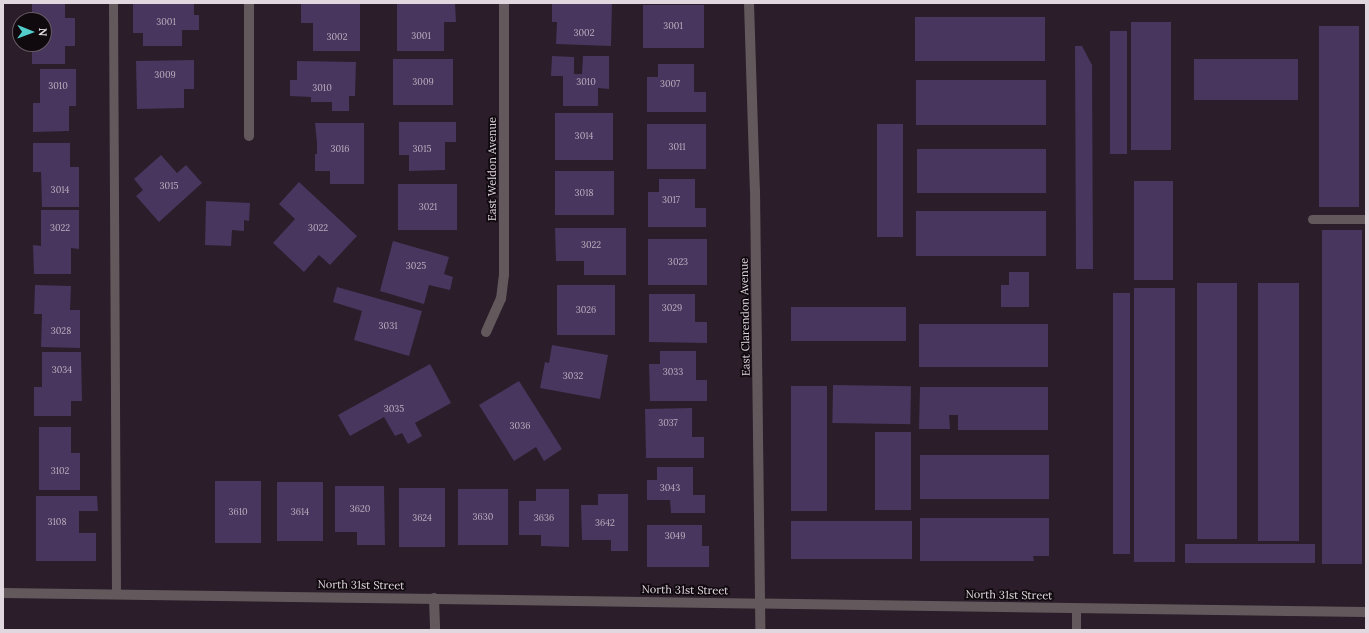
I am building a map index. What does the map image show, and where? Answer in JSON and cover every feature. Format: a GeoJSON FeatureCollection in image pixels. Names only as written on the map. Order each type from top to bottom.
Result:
{"type":"FeatureCollection","features":[{"type":"Feature","properties":{"kind":"street"},"geometry":{"type":"LineString","coordinates":[[249,3],[249,136]]}},
{"type":"Feature","properties":{"kind":"street","name":"East Weldon Avenue"},"geometry":{"type":"LineString","coordinates":[[486,332],[501,299],[504,275],[504,3]]}},
{"type":"Feature","properties":{"kind":"street","name":"East Clarendon Avenue"},"geometry":{"type":"LineString","coordinates":[[749,3],[755,190],[760,630]]}},
{"type":"Feature","properties":{"kind":"street","name":"North 31st Street"},"geometry":{"type":"LineString","coordinates":[[3,593],[1366,612]]}},
{"type":"Feature","properties":{"kind":"street"},"geometry":{"type":"LineString","coordinates":[[434,598],[435,630]]}},
{"type":"Feature","properties":{"kind":"lane"},"geometry":{"type":"LineString","coordinates":[[114,3],[116,594]]}},
{"type":"Feature","properties":{"kind":"lane"},"geometry":{"type":"LineString","coordinates":[[1312,219],[1366,219]]}},
{"type":"Feature","properties":{"kind":"lane"},"geometry":{"type":"LineString","coordinates":[[1076,608],[1076,630]]}},
{"type":"Feature","properties":{"kind":"building"},"geometry":{"type":"Polygon","coordinates":[[[32,3],[65,3],[65,18],[75,18],[75,46],[65,46],[65,64],[32,64],[32,52],[52,52],[52,12],[32,12],[32,3]]]}},
{"type":"Feature","properties":{"kind":"building"},"geometry":{"type":"Polygon","coordinates":[[[133,3],[194,3],[194,15],[199,15],[199,30],[182,30],[182,46],[143,46],[143,33],[133,33],[133,3]]]}},
{"type":"Feature","properties":{"kind":"building"},"geometry":{"type":"Polygon","coordinates":[[[301,3],[360,3],[360,51],[313,51],[313,23],[301,23],[301,3]]]}},
{"type":"Feature","properties":{"kind":"building"},"geometry":{"type":"Polygon","coordinates":[[[397,3],[455,3],[456,22],[444,22],[444,51],[397,51],[397,3]]]}},
{"type":"Feature","properties":{"kind":"building"},"geometry":{"type":"Polygon","coordinates":[[[552,3],[612,3],[611,46],[556,44],[557,22],[552,22],[552,3]]]}},
{"type":"Feature","properties":{"kind":"building"},"geometry":{"type":"Polygon","coordinates":[[[643,5],[704,5],[704,48],[643,48],[643,5]]]}},
{"type":"Feature","properties":{"kind":"building"},"geometry":{"type":"Polygon","coordinates":[[[915,17],[1045,17],[1045,61],[915,61],[915,17]]]}},
{"type":"Feature","properties":{"kind":"building"},"geometry":{"type":"Polygon","coordinates":[[[1131,22],[1171,22],[1171,150],[1131,150],[1131,22]]]}},
{"type":"Feature","properties":{"kind":"building"},"geometry":{"type":"Polygon","coordinates":[[[1319,26],[1359,26],[1359,207],[1319,207],[1319,26]]]}},
{"type":"Feature","properties":{"kind":"building"},"geometry":{"type":"Polygon","coordinates":[[[1110,31],[1127,31],[1127,154],[1110,154],[1110,31]]]}},
{"type":"Feature","properties":{"kind":"building"},"geometry":{"type":"Polygon","coordinates":[[[1075,46],[1082,46],[1092,65],[1093,269],[1076,269],[1075,46]]]}},
{"type":"Feature","properties":{"kind":"building"},"geometry":{"type":"Polygon","coordinates":[[[552,56],[574,57],[574,74],[582,74],[583,56],[609,56],[609,89],[598,88],[598,106],[563,106],[563,76],[551,76],[552,56]]]}},
{"type":"Feature","properties":{"kind":"building"},"geometry":{"type":"Polygon","coordinates":[[[393,59],[453,59],[453,105],[393,105],[393,59]]]}},
{"type":"Feature","properties":{"kind":"building"},"geometry":{"type":"Polygon","coordinates":[[[1194,59],[1298,59],[1298,100],[1194,100],[1194,59]]]}},
{"type":"Feature","properties":{"kind":"building"},"geometry":{"type":"Polygon","coordinates":[[[194,60],[194,89],[184,89],[184,108],[137,109],[136,61],[194,60]]]}},
{"type":"Feature","properties":{"kind":"building"},"geometry":{"type":"Polygon","coordinates":[[[297,61],[356,62],[355,96],[349,96],[349,111],[332,111],[332,102],[311,102],[311,97],[290,96],[290,80],[297,80],[297,61]]]}},
{"type":"Feature","properties":{"kind":"building"},"geometry":{"type":"Polygon","coordinates":[[[658,64],[694,64],[694,92],[706,92],[706,112],[647,112],[647,77],[658,77],[658,64]]]}},
{"type":"Feature","properties":{"kind":"building"},"geometry":{"type":"Polygon","coordinates":[[[40,69],[76,69],[76,106],[69,106],[69,131],[33,132],[33,103],[40,103],[40,69]]]}},
{"type":"Feature","properties":{"kind":"building"},"geometry":{"type":"Polygon","coordinates":[[[916,80],[1046,80],[1046,125],[916,125],[916,80]]]}},
{"type":"Feature","properties":{"kind":"building"},"geometry":{"type":"Polygon","coordinates":[[[555,113],[613,113],[613,160],[555,160],[555,113]]]}},
{"type":"Feature","properties":{"kind":"building"},"geometry":{"type":"Polygon","coordinates":[[[399,122],[456,122],[456,142],[445,142],[445,170],[409,171],[409,155],[399,155],[399,122]]]}},
{"type":"Feature","properties":{"kind":"building"},"geometry":{"type":"Polygon","coordinates":[[[315,123],[364,123],[364,184],[330,184],[330,171],[315,171],[315,154],[317,154],[317,143],[315,123]]]}},
{"type":"Feature","properties":{"kind":"building"},"geometry":{"type":"Polygon","coordinates":[[[647,124],[706,124],[706,169],[647,169],[647,124]]]}},
{"type":"Feature","properties":{"kind":"building"},"geometry":{"type":"Polygon","coordinates":[[[877,124],[903,124],[903,237],[877,237],[877,124]]]}},
{"type":"Feature","properties":{"kind":"building"},"geometry":{"type":"Polygon","coordinates":[[[33,143],[70,143],[70,167],[79,167],[79,207],[42,207],[41,172],[33,172],[33,143]]]}},
{"type":"Feature","properties":{"kind":"building"},"geometry":{"type":"Polygon","coordinates":[[[917,149],[1046,149],[1046,193],[917,193],[917,149]]]}},
{"type":"Feature","properties":{"kind":"building"},"geometry":{"type":"Polygon","coordinates":[[[161,155],[177,173],[186,165],[202,183],[159,222],[136,196],[143,190],[134,179],[161,155]]]}},
{"type":"Feature","properties":{"kind":"building"},"geometry":{"type":"Polygon","coordinates":[[[555,171],[614,171],[614,215],[555,215],[555,171]]]}},
{"type":"Feature","properties":{"kind":"building"},"geometry":{"type":"Polygon","coordinates":[[[659,179],[695,179],[695,208],[706,208],[706,227],[648,227],[648,192],[659,192],[659,179]]]}},
{"type":"Feature","properties":{"kind":"building"},"geometry":{"type":"Polygon","coordinates":[[[1134,181],[1173,181],[1173,280],[1134,280],[1134,181]]]}},
{"type":"Feature","properties":{"kind":"building"},"geometry":{"type":"Polygon","coordinates":[[[299,182],[357,236],[330,265],[319,255],[304,272],[273,243],[295,219],[279,204],[299,182]]]}},
{"type":"Feature","properties":{"kind":"building"},"geometry":{"type":"Polygon","coordinates":[[[398,184],[457,184],[457,230],[398,230],[398,184]]]}},
{"type":"Feature","properties":{"kind":"building"},"geometry":{"type":"Polygon","coordinates":[[[206,201],[250,203],[249,221],[244,220],[244,231],[232,230],[231,246],[205,245],[206,201]]]}},
{"type":"Feature","properties":{"kind":"building"},"geometry":{"type":"Polygon","coordinates":[[[41,210],[79,210],[79,249],[71,248],[71,274],[34,274],[33,245],[41,246],[41,210]]]}},
{"type":"Feature","properties":{"kind":"building"},"geometry":{"type":"Polygon","coordinates":[[[916,211],[1046,211],[1046,256],[916,256],[916,211]]]}},
{"type":"Feature","properties":{"kind":"building"},"geometry":{"type":"Polygon","coordinates":[[[555,228],[626,228],[626,275],[584,275],[584,261],[556,261],[555,228]]]}},
{"type":"Feature","properties":{"kind":"building"},"geometry":{"type":"Polygon","coordinates":[[[1322,230],[1362,230],[1362,564],[1322,564],[1322,230]]]}},
{"type":"Feature","properties":{"kind":"building"},"geometry":{"type":"Polygon","coordinates":[[[648,239],[707,239],[707,285],[648,285],[648,239]]]}},
{"type":"Feature","properties":{"kind":"building"},"geometry":{"type":"Polygon","coordinates":[[[393,241],[449,257],[444,274],[453,277],[450,290],[429,285],[424,304],[380,291],[393,241]]]}},
{"type":"Feature","properties":{"kind":"building"},"geometry":{"type":"Polygon","coordinates":[[[1009,272],[1029,272],[1029,307],[1001,307],[1001,285],[1009,285],[1009,272]]]}},
{"type":"Feature","properties":{"kind":"building"},"geometry":{"type":"Polygon","coordinates":[[[1197,283],[1237,283],[1237,539],[1197,539],[1197,283]]]}},
{"type":"Feature","properties":{"kind":"building"},"geometry":{"type":"Polygon","coordinates":[[[1258,283],[1299,283],[1299,541],[1258,541],[1258,283]]]}},
{"type":"Feature","properties":{"kind":"building"},"geometry":{"type":"Polygon","coordinates":[[[35,285],[71,286],[70,310],[80,310],[80,348],[41,347],[42,314],[34,314],[35,285]]]}},
{"type":"Feature","properties":{"kind":"building"},"geometry":{"type":"Polygon","coordinates":[[[557,285],[615,285],[615,335],[557,335],[557,285]]]}},
{"type":"Feature","properties":{"kind":"building"},"geometry":{"type":"Polygon","coordinates":[[[337,287],[422,311],[409,356],[354,340],[362,311],[333,302],[337,287]]]}},
{"type":"Feature","properties":{"kind":"building"},"geometry":{"type":"Polygon","coordinates":[[[1134,288],[1175,288],[1175,562],[1134,562],[1134,288]]]}},
{"type":"Feature","properties":{"kind":"building"},"geometry":{"type":"Polygon","coordinates":[[[1113,293],[1130,293],[1130,554],[1113,554],[1113,293]]]}},
{"type":"Feature","properties":{"kind":"building"},"geometry":{"type":"Polygon","coordinates":[[[649,294],[695,294],[695,322],[707,322],[707,343],[649,342],[649,294]]]}},
{"type":"Feature","properties":{"kind":"building"},"geometry":{"type":"Polygon","coordinates":[[[791,307],[906,307],[906,341],[791,341],[791,307]]]}},
{"type":"Feature","properties":{"kind":"building"},"geometry":{"type":"Polygon","coordinates":[[[919,324],[1048,324],[1048,367],[919,367],[919,324]]]}},
{"type":"Feature","properties":{"kind":"building"},"geometry":{"type":"Polygon","coordinates":[[[552,345],[608,355],[600,399],[540,388],[545,362],[549,363],[552,345]]]}},
{"type":"Feature","properties":{"kind":"building"},"geometry":{"type":"Polygon","coordinates":[[[660,351],[696,351],[696,380],[707,380],[707,401],[650,401],[649,364],[660,364],[660,351]]]}},
{"type":"Feature","properties":{"kind":"building"},"geometry":{"type":"Polygon","coordinates":[[[42,352],[81,352],[82,401],[71,401],[71,416],[34,416],[34,387],[42,387],[42,352]]]}},
{"type":"Feature","properties":{"kind":"building"},"geometry":{"type":"Polygon","coordinates":[[[430,364],[451,403],[415,423],[422,436],[408,444],[402,433],[395,436],[384,417],[350,436],[338,415],[430,364]]]}},
{"type":"Feature","properties":{"kind":"building"},"geometry":{"type":"Polygon","coordinates":[[[519,381],[562,449],[544,461],[536,447],[514,461],[479,405],[519,381]]]}},
{"type":"Feature","properties":{"kind":"building"},"geometry":{"type":"Polygon","coordinates":[[[833,385],[911,386],[910,424],[832,423],[833,385]]]}},
{"type":"Feature","properties":{"kind":"building"},"geometry":{"type":"Polygon","coordinates":[[[791,386],[827,386],[827,511],[791,511],[791,386]]]}},
{"type":"Feature","properties":{"kind":"building"},"geometry":{"type":"Polygon","coordinates":[[[920,387],[1048,387],[1048,430],[958,430],[958,415],[949,415],[950,429],[919,429],[920,387]]]}},
{"type":"Feature","properties":{"kind":"building"},"geometry":{"type":"Polygon","coordinates":[[[692,408],[692,437],[704,437],[704,458],[646,458],[645,409],[692,408]]]}},
{"type":"Feature","properties":{"kind":"building"},"geometry":{"type":"Polygon","coordinates":[[[39,427],[71,427],[71,453],[80,453],[80,490],[39,490],[39,427]]]}},
{"type":"Feature","properties":{"kind":"building"},"geometry":{"type":"Polygon","coordinates":[[[875,432],[911,432],[911,510],[875,510],[875,432]]]}},
{"type":"Feature","properties":{"kind":"building"},"geometry":{"type":"Polygon","coordinates":[[[920,455],[1049,455],[1049,499],[920,499],[920,455]]]}},
{"type":"Feature","properties":{"kind":"building"},"geometry":{"type":"Polygon","coordinates":[[[657,467],[693,467],[693,495],[705,495],[705,513],[671,513],[670,500],[647,500],[647,480],[657,480],[657,467]]]}},
{"type":"Feature","properties":{"kind":"building"},"geometry":{"type":"Polygon","coordinates":[[[215,481],[261,481],[261,543],[215,543],[215,481]]]}},
{"type":"Feature","properties":{"kind":"building"},"geometry":{"type":"Polygon","coordinates":[[[277,482],[323,482],[323,541],[277,541],[277,482]]]}},
{"type":"Feature","properties":{"kind":"building"},"geometry":{"type":"Polygon","coordinates":[[[335,486],[384,486],[385,545],[357,545],[357,532],[335,532],[335,486]]]}},
{"type":"Feature","properties":{"kind":"building"},"geometry":{"type":"Polygon","coordinates":[[[399,488],[445,488],[445,547],[399,547],[399,488]]]}},
{"type":"Feature","properties":{"kind":"building"},"geometry":{"type":"Polygon","coordinates":[[[458,489],[508,489],[508,545],[458,545],[458,489]]]}},
{"type":"Feature","properties":{"kind":"building"},"geometry":{"type":"Polygon","coordinates":[[[536,489],[569,489],[569,547],[541,546],[541,535],[519,535],[519,501],[536,501],[536,489]]]}},
{"type":"Feature","properties":{"kind":"building"},"geometry":{"type":"Polygon","coordinates":[[[598,494],[628,494],[628,551],[611,551],[611,540],[582,540],[581,505],[598,505],[598,494]]]}},
{"type":"Feature","properties":{"kind":"building"},"geometry":{"type":"Polygon","coordinates":[[[36,496],[97,496],[98,511],[79,511],[79,533],[96,533],[96,561],[36,561],[36,496]]]}},
{"type":"Feature","properties":{"kind":"building"},"geometry":{"type":"Polygon","coordinates":[[[920,518],[1049,518],[1049,556],[1033,556],[1034,561],[920,561],[920,518]]]}},
{"type":"Feature","properties":{"kind":"building"},"geometry":{"type":"Polygon","coordinates":[[[791,521],[912,521],[912,559],[791,559],[791,521]]]}},
{"type":"Feature","properties":{"kind":"building"},"geometry":{"type":"Polygon","coordinates":[[[647,525],[702,525],[702,546],[709,546],[709,567],[647,567],[647,525]]]}},
{"type":"Feature","properties":{"kind":"building"},"geometry":{"type":"Polygon","coordinates":[[[1185,544],[1315,544],[1315,563],[1185,563],[1185,544]]]}}]}
